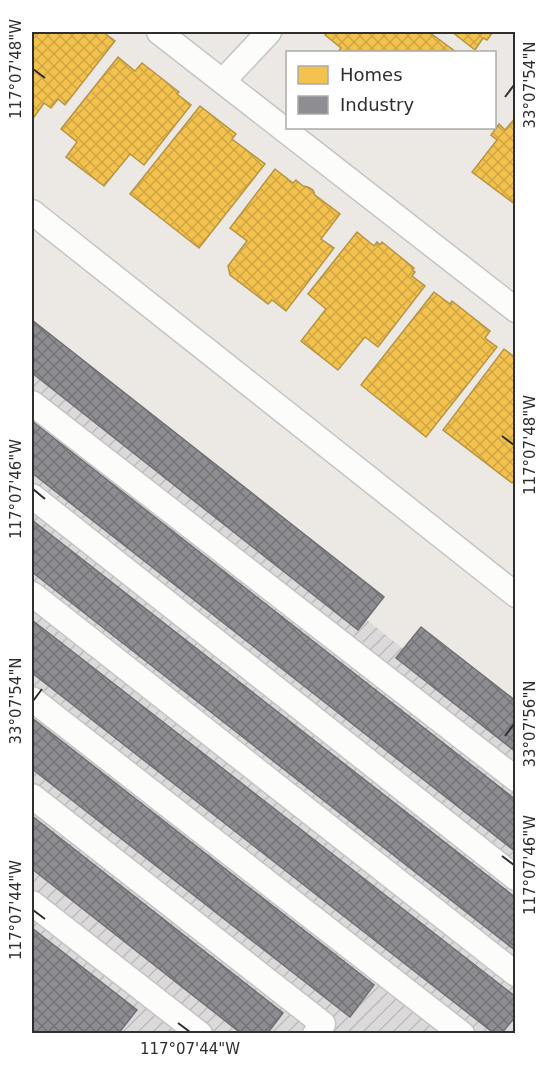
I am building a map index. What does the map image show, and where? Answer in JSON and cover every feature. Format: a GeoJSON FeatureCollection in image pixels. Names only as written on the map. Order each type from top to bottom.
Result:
{"type":"FeatureCollection","features":[{"type":"Feature","properties":{"kind":"lane"},"geometry":{"type":"LineString","coordinates":[[159,32],[516,310]]}},
{"type":"Feature","properties":{"kind":"lane"},"geometry":{"type":"LineString","coordinates":[[223,81],[269,32]]}},
{"type":"Feature","properties":{"kind":"lane"},"geometry":{"type":"LineString","coordinates":[[32,212],[516,595]]}},
{"type":"Feature","properties":{"kind":"lane"},"geometry":{"type":"LineString","coordinates":[[32,404],[516,779]]}},
{"type":"Feature","properties":{"kind":"lane"},"geometry":{"type":"LineString","coordinates":[[32,496],[516,878]]}},
{"type":"Feature","properties":{"kind":"lane"},"geometry":{"type":"LineString","coordinates":[[32,594],[516,974]]}},
{"type":"Feature","properties":{"kind":"lane"},"geometry":{"type":"LineString","coordinates":[[32,699],[462,1034]]}},
{"type":"Feature","properties":{"kind":"lane"},"geometry":{"type":"LineString","coordinates":[[32,796],[323,1023],[315,1034]]}},
{"type":"Feature","properties":{"kind":"lane"},"geometry":{"type":"LineString","coordinates":[[32,903],[200,1034]]}},
{"type":"Feature","properties":{"kind":"shaded area"},"geometry":{"type":"Polygon","coordinates":[[[32,353],[515,738],[515,1033],[32,1033],[32,353]]]}},
{"type":"Feature","properties":{"kind":"building: Homes"},"geometry":{"type":"Polygon","coordinates":[[[32,32],[103,32],[115,41],[65,105],[58,99],[51,108],[44,103],[32,120],[32,32]]]}},
{"type":"Feature","properties":{"kind":"building: Homes"},"geometry":{"type":"Polygon","coordinates":[[[328,32],[429,32],[455,51],[339,51],[341,48],[325,35],[328,32]]]}},
{"type":"Feature","properties":{"kind":"building: Homes"},"geometry":{"type":"Polygon","coordinates":[[[452,32],[493,32],[487,40],[483,38],[475,50],[452,32]]]}},
{"type":"Feature","properties":{"kind":"building: Homes"},"geometry":{"type":"Polygon","coordinates":[[[118,57],[135,71],[142,63],[179,92],[177,94],[191,105],[144,165],[130,154],[104,186],[66,157],[77,142],[61,129],[118,57]]]}},
{"type":"Feature","properties":{"kind":"building: Homes"},"geometry":{"type":"Polygon","coordinates":[[[200,106],[236,134],[232,139],[265,164],[199,248],[130,194],[200,106]]]}},
{"type":"Feature","properties":{"kind":"building: Homes"},"geometry":{"type":"Polygon","coordinates":[[[516,117],[516,205],[472,172],[497,140],[491,135],[499,124],[505,130],[516,117]]]}},
{"type":"Feature","properties":{"kind":"building: Homes"},"geometry":{"type":"Polygon","coordinates":[[[275,169],[293,183],[296,180],[313,190],[315,195],[340,214],[321,239],[334,248],[286,311],[272,300],[268,304],[230,275],[228,266],[247,241],[230,228],[275,169]]]}},
{"type":"Feature","properties":{"kind":"building: Homes"},"geometry":{"type":"Polygon","coordinates":[[[357,232],[374,246],[377,242],[380,245],[382,242],[414,268],[412,269],[415,272],[412,276],[425,286],[378,347],[365,337],[338,370],[301,341],[326,309],[308,294],[357,232]]]}},
{"type":"Feature","properties":{"kind":"building: Homes"},"geometry":{"type":"Polygon","coordinates":[[[434,292],[450,304],[452,301],[490,331],[485,338],[497,347],[426,437],[361,385],[434,292]]]}},
{"type":"Feature","properties":{"kind":"building: Homes"},"geometry":{"type":"Polygon","coordinates":[[[504,349],[516,358],[516,478],[512,483],[443,430],[504,349]]]}},
{"type":"Feature","properties":{"kind":"building: Industry"},"geometry":{"type":"Polygon","coordinates":[[[32,320],[384,597],[358,630],[32,373],[32,320]]]}},
{"type":"Feature","properties":{"kind":"building: Industry"},"geometry":{"type":"Polygon","coordinates":[[[32,421],[516,800],[516,852],[32,473],[32,421]]]}},
{"type":"Feature","properties":{"kind":"building: Industry"},"geometry":{"type":"Polygon","coordinates":[[[32,520],[516,898],[516,951],[32,572],[32,520]]]}},
{"type":"Feature","properties":{"kind":"building: Industry"},"geometry":{"type":"Polygon","coordinates":[[[32,620],[516,997],[516,1016],[501,1034],[495,1034],[32,673],[32,620]]]}},
{"type":"Feature","properties":{"kind":"building: Industry"},"geometry":{"type":"Polygon","coordinates":[[[421,627],[516,701],[516,752],[396,658],[421,627]]]}},
{"type":"Feature","properties":{"kind":"building: Industry"},"geometry":{"type":"Polygon","coordinates":[[[32,718],[374,985],[350,1017],[32,769],[32,718]]]}},
{"type":"Feature","properties":{"kind":"building: Industry"},"geometry":{"type":"Polygon","coordinates":[[[32,816],[283,1013],[267,1034],[242,1034],[32,869],[32,816]]]}},
{"type":"Feature","properties":{"kind":"building: Industry"},"geometry":{"type":"Polygon","coordinates":[[[32,928],[137,1010],[118,1034],[36,1034],[32,1030],[32,928]]]}}]}
